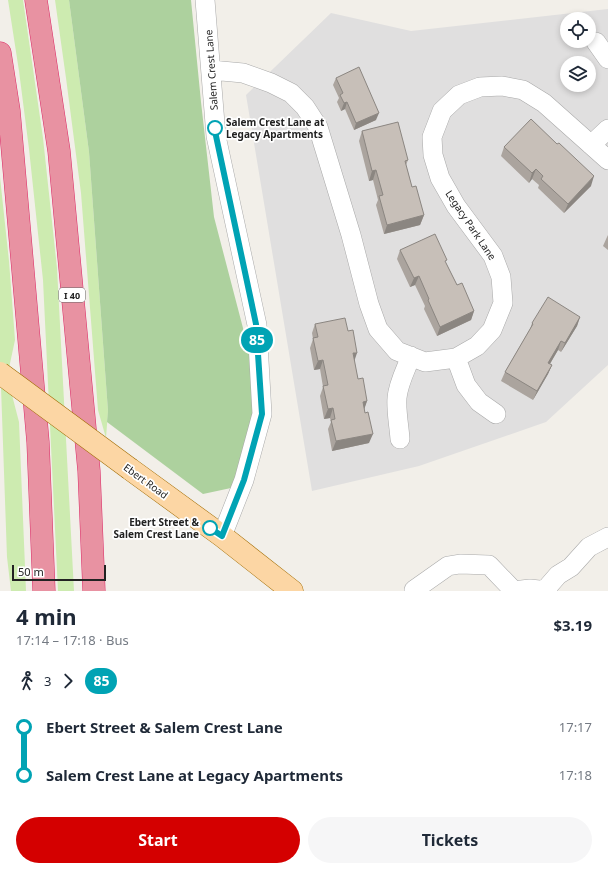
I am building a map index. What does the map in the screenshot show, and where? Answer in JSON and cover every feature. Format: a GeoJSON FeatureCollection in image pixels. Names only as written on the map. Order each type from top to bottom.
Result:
{"type":"FeatureCollection","features":[{"type":"Feature","properties":{"kind":"highway","name":"I 40"},"geometry":{"type":"LineString","coordinates":[[36,0],[59,152],[89,471],[94,591]]}},
{"type":"Feature","properties":{"kind":"highway"},"geometry":{"type":"LineString","coordinates":[[0,54],[8,111],[38,442],[44,591]]}},
{"type":"Feature","properties":{"kind":"main road","name":"Ebert Road"},"geometry":{"type":"LineString","coordinates":[[0,373],[222,536],[292,591]]}},
{"type":"Feature","properties":{"kind":"street","name":"Salem Crest Lane"},"geometry":{"type":"LineString","coordinates":[[205,0],[216,136],[256,324],[262,414],[244,480],[222,536]]}},
{"type":"Feature","properties":{"kind":"street"},"geometry":{"type":"LineString","coordinates":[[596,42],[608,59]]}},
{"type":"Feature","properties":{"kind":"street","name":"Legacy Park Lane"},"geometry":{"type":"LineString","coordinates":[[211,70],[244,73],[271,83],[292,93],[305,107],[318,127],[351,235],[369,304],[378,329],[397,351],[425,362],[456,358],[477,346],[492,330],[503,303],[501,277],[494,256],[456,206],[440,178],[433,155],[432,137],[442,111],[459,95],[480,87],[502,86],[523,90],[544,103],[608,160]]}},
{"type":"Feature","properties":{"kind":"street"},"geometry":{"type":"LineString","coordinates":[[591,145],[608,129]]}},
{"type":"Feature","properties":{"kind":"street"},"geometry":{"type":"LineString","coordinates":[[400,439],[397,417],[397,397],[400,382],[411,356]]}},
{"type":"Feature","properties":{"kind":"street"},"geometry":{"type":"LineString","coordinates":[[456,358],[466,384],[478,402],[496,414]]}},
{"type":"Feature","properties":{"kind":"street"},"geometry":{"type":"LineString","coordinates":[[414,590],[448,566],[460,564],[489,565],[513,591],[530,589],[547,590],[558,575],[571,567],[589,547],[608,537]]}},
{"type":"Feature","properties":{"kind":"shaded area"},"geometry":{"type":"Polygon","coordinates":[[[608,9],[608,365],[546,422],[419,466],[312,491],[246,95],[331,13],[411,31],[560,14],[560,48],[596,48],[596,12],[581,12],[608,9]]]}},
{"type":"Feature","properties":{"kind":"green space"},"geometry":{"type":"Polygon","coordinates":[[[8,0],[23,0],[43,138],[57,268],[74,591],[58,591],[43,280],[29,149],[8,0]]]}},
{"type":"Feature","properties":{"kind":"green space"},"geometry":{"type":"Polygon","coordinates":[[[55,0],[69,0],[89,152],[108,411],[106,438],[98,410],[81,193],[55,0]]]}},
{"type":"Feature","properties":{"kind":"green space"},"geometry":{"type":"Polygon","coordinates":[[[69,0],[191,0],[214,217],[255,374],[260,441],[231,488],[203,494],[107,422],[108,411],[89,152],[69,0]]]}},
{"type":"Feature","properties":{"kind":"green space"},"geometry":{"type":"Polygon","coordinates":[[[0,177],[9,261],[15,340],[9,368],[0,362],[0,177]]]}},
{"type":"Feature","properties":{"kind":"green space"},"geometry":{"type":"Polygon","coordinates":[[[1,387],[12,395],[19,422],[26,591],[11,591],[7,557],[1,387]]]}},
{"type":"Feature","properties":{"kind":"building"},"geometry":{"type":"Polygon","coordinates":[[[359,67],[379,113],[356,123],[347,102],[344,103],[340,95],[343,93],[336,78],[359,67]]]}},
{"type":"Feature","properties":{"kind":"building"},"geometry":{"type":"Polygon","coordinates":[[[531,119],[594,176],[568,204],[541,179],[543,176],[536,169],[532,173],[504,147],[531,119]]]}},
{"type":"Feature","properties":{"kind":"building"},"geometry":{"type":"Polygon","coordinates":[[[398,122],[408,160],[405,161],[412,187],[416,186],[424,215],[387,225],[379,196],[383,195],[376,170],[372,171],[362,131],[398,122]]]}},
{"type":"Feature","properties":{"kind":"building"},"geometry":{"type":"Polygon","coordinates":[[[435,234],[447,260],[445,261],[457,285],[462,283],[474,311],[440,327],[419,276],[414,278],[400,250],[435,234]]]}},
{"type":"Feature","properties":{"kind":"building"},"geometry":{"type":"Polygon","coordinates":[[[548,297],[580,317],[565,343],[561,341],[548,363],[552,365],[537,391],[505,372],[548,297]]]}},
{"type":"Feature","properties":{"kind":"building"},"geometry":{"type":"Polygon","coordinates":[[[345,318],[348,331],[353,330],[357,353],[353,353],[358,379],[363,378],[367,401],[363,402],[365,413],[368,412],[373,434],[336,441],[331,420],[335,419],[333,408],[328,409],[323,386],[328,385],[323,360],[318,361],[313,338],[318,337],[315,324],[345,318]]]}},
{"type":"Feature","properties":{"kind":"bus line","name":"85"},"geometry":{"type":"LineString","coordinates":[[210,528],[222,536],[244,480],[262,414],[256,324],[215,128]]}},
{"type":"Feature","properties":{"kind":"place","name":"Salem Crest Lane at Legacy Apartments"},"geometry":{"type":"Point","coordinates":[215,128]}},
{"type":"Feature","properties":{"kind":"place","name":"Ebert Street & Salem Crest Lane"},"geometry":{"type":"Point","coordinates":[210,528]}}]}
